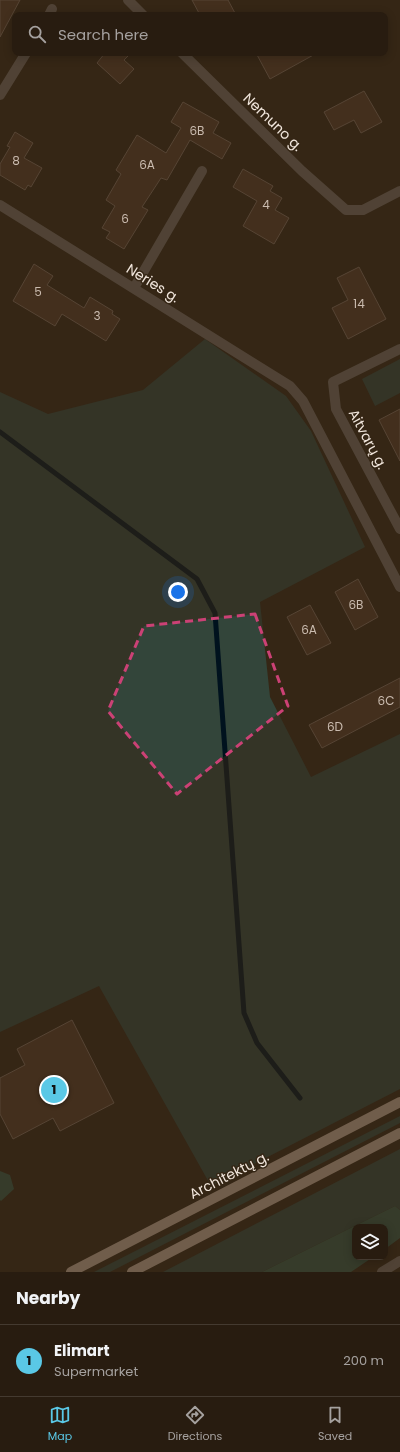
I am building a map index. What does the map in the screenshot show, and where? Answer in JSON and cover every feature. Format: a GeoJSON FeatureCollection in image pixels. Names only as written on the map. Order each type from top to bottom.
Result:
{"type":"FeatureCollection","features":[{"type":"Feature","properties":{"kind":"main road","name":"Architektų g."},"geometry":{"type":"LineString","coordinates":[[71,1272],[400,1102]]}},
{"type":"Feature","properties":{"kind":"main road"},"geometry":{"type":"LineString","coordinates":[[132,1272],[400,1133]]}},
{"type":"Feature","properties":{"kind":"street"},"geometry":{"type":"LineString","coordinates":[[128,0],[140,12]]}},
{"type":"Feature","properties":{"kind":"street"},"geometry":{"type":"LineString","coordinates":[[0,95],[24,56]]}},
{"type":"Feature","properties":{"kind":"street","name":"Nemuno g."},"geometry":{"type":"LineString","coordinates":[[185,56],[302,171],[346,210],[363,210],[400,191]]}},
{"type":"Feature","properties":{"kind":"street"},"geometry":{"type":"LineString","coordinates":[[134,288],[202,171]]}},
{"type":"Feature","properties":{"kind":"street","name":"Neries g."},"geometry":{"type":"LineString","coordinates":[[0,205],[290,386],[303,401],[400,587]]}},
{"type":"Feature","properties":{"kind":"street","name":"Aitvarų g."},"geometry":{"type":"LineString","coordinates":[[400,349],[333,382],[336,409],[400,529]]}},
{"type":"Feature","properties":{"kind":"street"},"geometry":{"type":"LineString","coordinates":[[382,1272],[400,1261]]}},
{"type":"Feature","properties":{"kind":"highlighted area"},"geometry":{"type":"Polygon","coordinates":[[[255,614],[288,706],[177,794],[108,711],[144,626],[255,614]]]}},
{"type":"Feature","properties":{"kind":"green space"},"geometry":{"type":"Polygon","coordinates":[[[205,339],[286,396],[311,431],[365,547],[260,602],[270,697],[311,777],[400,734],[400,1089],[211,1186],[99,986],[0,1032],[0,392],[48,414],[143,390],[205,339]]]}},
{"type":"Feature","properties":{"kind":"green space"},"geometry":{"type":"Polygon","coordinates":[[[400,359],[400,393],[375,406],[362,379],[400,359]]]}},
{"type":"Feature","properties":{"kind":"green space"},"geometry":{"type":"Polygon","coordinates":[[[400,1116],[400,1123],[110,1272],[94,1272],[400,1116]]]}},
{"type":"Feature","properties":{"kind":"green space"},"geometry":{"type":"Polygon","coordinates":[[[400,1149],[400,1210],[395,1206],[359,1224],[352,1224],[352,1227],[262,1272],[163,1272],[400,1149]]]}},
{"type":"Feature","properties":{"kind":"green space"},"geometry":{"type":"Polygon","coordinates":[[[0,1171],[10,1175],[14,1189],[1,1201],[0,1200],[0,1171]]]}},
{"type":"Feature","properties":{"kind":"green space"},"geometry":{"type":"Polygon","coordinates":[[[395,1206],[400,1210],[400,1238],[388,1247],[388,1224],[359,1224],[395,1206]]]}},
{"type":"Feature","properties":{"kind":"green space"},"geometry":{"type":"Polygon","coordinates":[[[352,1227],[352,1260],[369,1260],[351,1272],[262,1272],[352,1227]]]}},
{"type":"Feature","properties":{"kind":"building"},"geometry":{"type":"Polygon","coordinates":[[[0,0],[20,0],[14,12],[12,12],[12,15],[0,37],[0,0]]]}},
{"type":"Feature","properties":{"kind":"building"},"geometry":{"type":"Polygon","coordinates":[[[192,0],[228,0],[234,12],[198,12],[192,0]]]}},
{"type":"Feature","properties":{"kind":"building"},"geometry":{"type":"Polygon","coordinates":[[[103,56],[128,56],[124,60],[134,69],[120,84],[97,63],[103,56]]]}},
{"type":"Feature","properties":{"kind":"building"},"geometry":{"type":"Polygon","coordinates":[[[258,56],[312,56],[270,79],[258,56]]]}},
{"type":"Feature","properties":{"kind":"building"},"geometry":{"type":"Polygon","coordinates":[[[364,91],[382,122],[361,133],[354,120],[334,130],[324,112],[364,91]]]}},
{"type":"Feature","properties":{"kind":"building"},"geometry":{"type":"Polygon","coordinates":[[[183,102],[219,122],[213,133],[231,143],[222,159],[190,140],[167,180],[161,178],[142,207],[148,210],[124,249],[106,238],[110,232],[102,228],[115,206],[106,200],[121,174],[116,170],[137,135],[166,153],[181,128],[171,122],[183,102]]]}},
{"type":"Feature","properties":{"kind":"building"},"geometry":{"type":"Polygon","coordinates":[[[15,132],[33,143],[24,158],[42,168],[31,187],[28,185],[25,190],[0,175],[0,164],[10,147],[7,146],[15,132]]]}},
{"type":"Feature","properties":{"kind":"building"},"geometry":{"type":"Polygon","coordinates":[[[243,169],[273,186],[270,191],[282,198],[275,210],[289,218],[274,244],[243,226],[257,201],[233,187],[243,169]]]}},
{"type":"Feature","properties":{"kind":"building"},"geometry":{"type":"Polygon","coordinates":[[[34,264],[53,276],[47,285],[84,308],[90,297],[113,311],[112,314],[120,319],[106,341],[62,314],[55,326],[13,301],[34,264]]]}},
{"type":"Feature","properties":{"kind":"building"},"geometry":{"type":"Polygon","coordinates":[[[359,267],[386,319],[348,339],[332,308],[348,300],[337,278],[359,267]]]}},
{"type":"Feature","properties":{"kind":"building"},"geometry":{"type":"Polygon","coordinates":[[[400,409],[400,461],[379,420],[400,409]]]}},
{"type":"Feature","properties":{"kind":"building"},"geometry":{"type":"Polygon","coordinates":[[[358,579],[378,617],[355,630],[335,592],[358,579]]]}},
{"type":"Feature","properties":{"kind":"building"},"geometry":{"type":"Polygon","coordinates":[[[310,605],[331,643],[307,655],[287,617],[310,605]]]}},
{"type":"Feature","properties":{"kind":"building"},"geometry":{"type":"Polygon","coordinates":[[[400,678],[400,707],[322,748],[309,725],[400,678]]]}},
{"type":"Feature","properties":{"kind":"building"},"geometry":{"type":"Polygon","coordinates":[[[72,1020],[114,1103],[60,1131],[53,1118],[13,1139],[0,1114],[0,1078],[25,1065],[17,1049],[72,1020]]]}},
{"type":"Feature","properties":{"kind":"waterway"},"geometry":{"type":"LineString","coordinates":[[0,432],[197,579],[215,613],[244,1013],[257,1043],[300,1098]]}},
{"type":"Feature","properties":{"kind":"place","name":"Elimart"},"geometry":{"type":"Point","coordinates":[54,1090]}}]}
